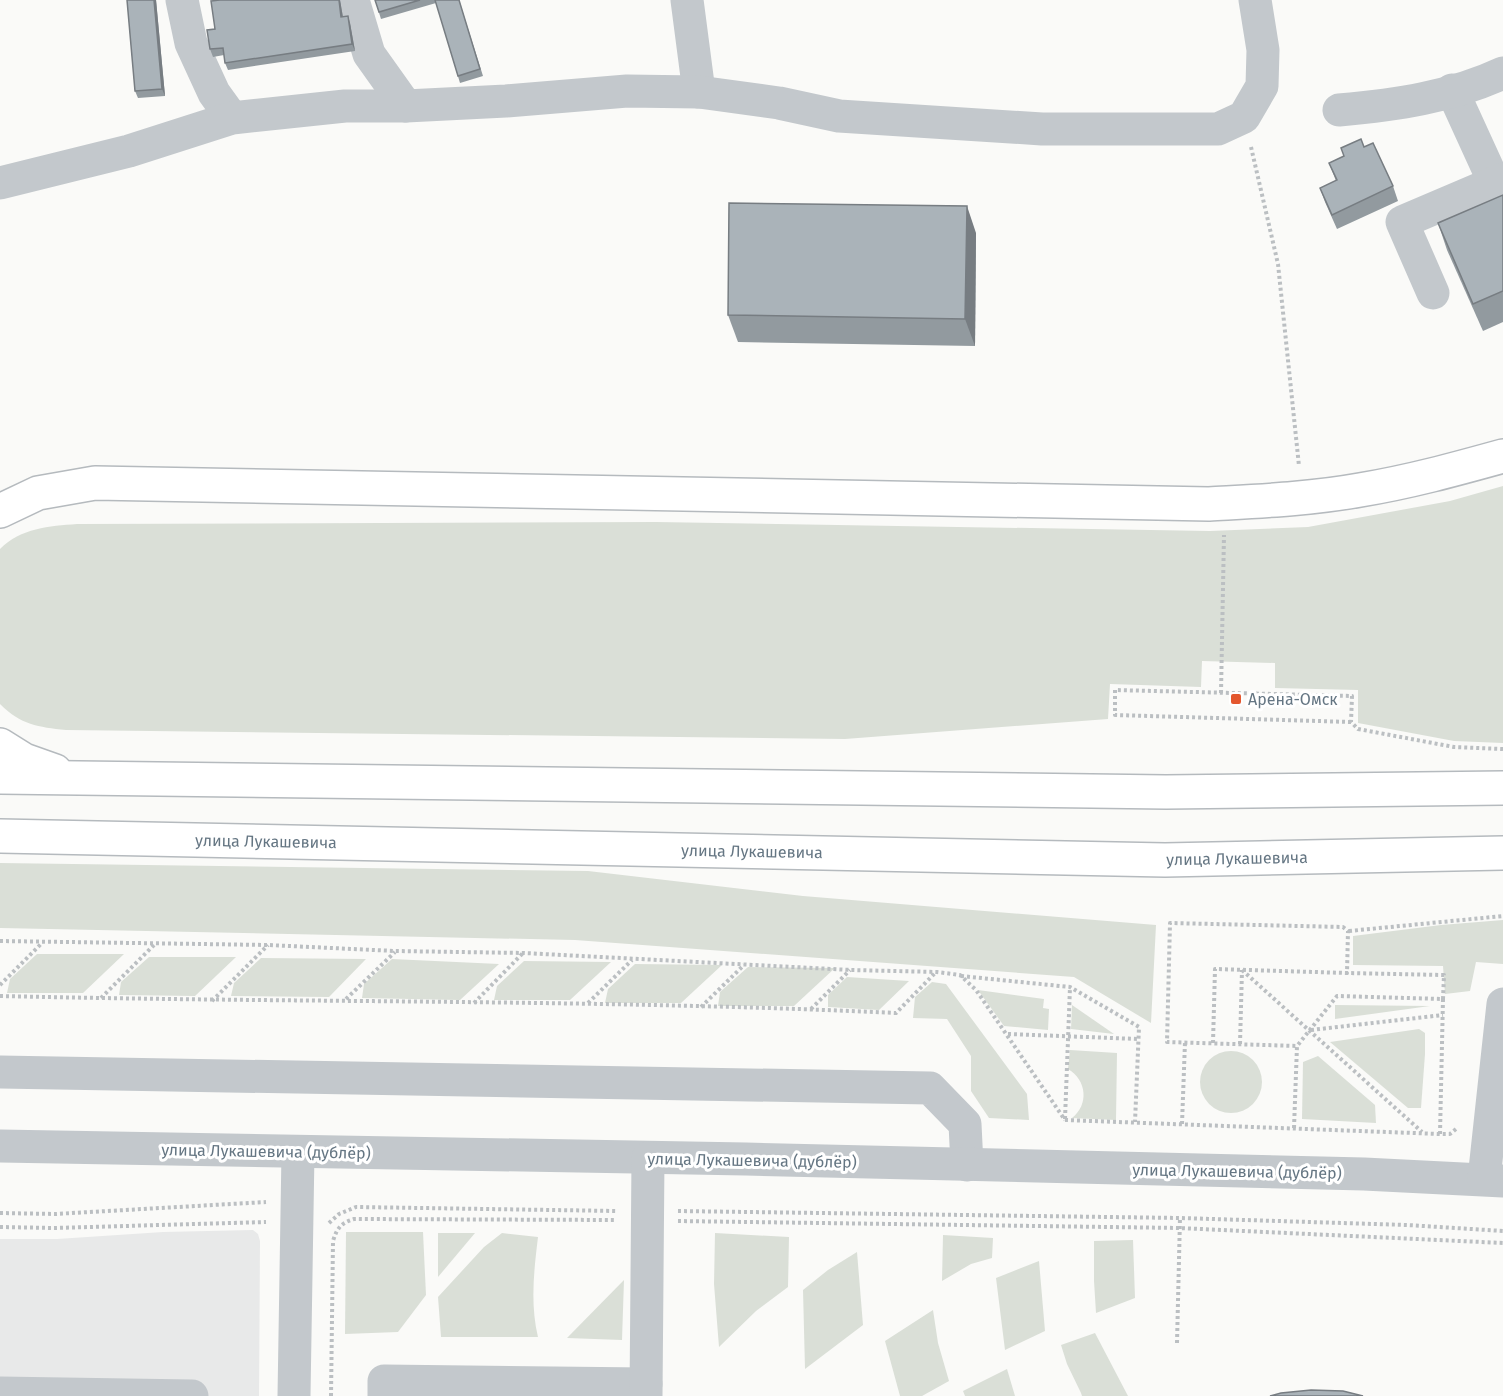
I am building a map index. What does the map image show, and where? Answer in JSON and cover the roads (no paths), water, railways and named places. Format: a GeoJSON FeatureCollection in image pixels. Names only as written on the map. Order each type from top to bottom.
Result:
{"type":"FeatureCollection","features":[{"type":"Feature","properties":{"kind":"main road"},"geometry":{"type":"LineString","coordinates":[[0,511],[38,492],[95,483],[1209,504],[1302,498],[1360,490],[1431,476],[1503,456]]}},
{"type":"Feature","properties":{"kind":"main road"},"geometry":{"type":"LineString","coordinates":[[0,745],[24,760],[77,778]]}},
{"type":"Feature","properties":{"kind":"main road"},"geometry":{"type":"LineString","coordinates":[[0,777],[1166,792],[1503,788]]}},
{"type":"Feature","properties":{"kind":"main road","name":"улица Лукашевича"},"geometry":{"type":"LineString","coordinates":[[0,836],[1165,860],[1503,853]]}},
{"type":"Feature","properties":{"kind":"street"},"geometry":{"type":"LineString","coordinates":[[182,0],[191,43],[214,93],[232,118]]}},
{"type":"Feature","properties":{"kind":"street"},"geometry":{"type":"LineString","coordinates":[[353,0],[369,54],[406,106]]}},
{"type":"Feature","properties":{"kind":"street"},"geometry":{"type":"LineString","coordinates":[[687,0],[699,92]]}},
{"type":"Feature","properties":{"kind":"street"},"geometry":{"type":"LineString","coordinates":[[0,183],[129,151],[232,118],[345,105],[406,106],[627,91],[699,92],[779,103],[839,116],[1042,129],[1218,129],[1244,117],[1262,86],[1263,50],[1255,0]]}},
{"type":"Feature","properties":{"kind":"street"},"geometry":{"type":"LineString","coordinates":[[1339,110],[1411,102],[1490,79],[1503,73]]}},
{"type":"Feature","properties":{"kind":"street"},"geometry":{"type":"LineString","coordinates":[[1433,293],[1402,222],[1499,181],[1452,90]]}},
{"type":"Feature","properties":{"kind":"street"},"geometry":{"type":"LineString","coordinates":[[1493,1180],[1503,1004]]}},
{"type":"Feature","properties":{"kind":"street"},"geometry":{"type":"LineString","coordinates":[[0,1072],[930,1088],[965,1124],[967,1165]]}},
{"type":"Feature","properties":{"kind":"street","name":"улица Лукашевича (дублёр)"},"geometry":{"type":"LineString","coordinates":[[0,1146],[1364,1174],[1493,1180]]}},
{"type":"Feature","properties":{"kind":"street"},"geometry":{"type":"LineString","coordinates":[[294,1396],[287,1211],[298,1152]]}},
{"type":"Feature","properties":{"kind":"street"},"geometry":{"type":"LineString","coordinates":[[384,1396],[384,1381],[646,1390],[648,1158]]}},
{"type":"Feature","properties":{"kind":"street"},"geometry":{"type":"LineString","coordinates":[[16,1394],[192,1396]]}},
{"type":"Feature","properties":{"kind":"place","name":"Арена-Омск"},"geometry":{"type":"Point","coordinates":[1236,699]}}]}
